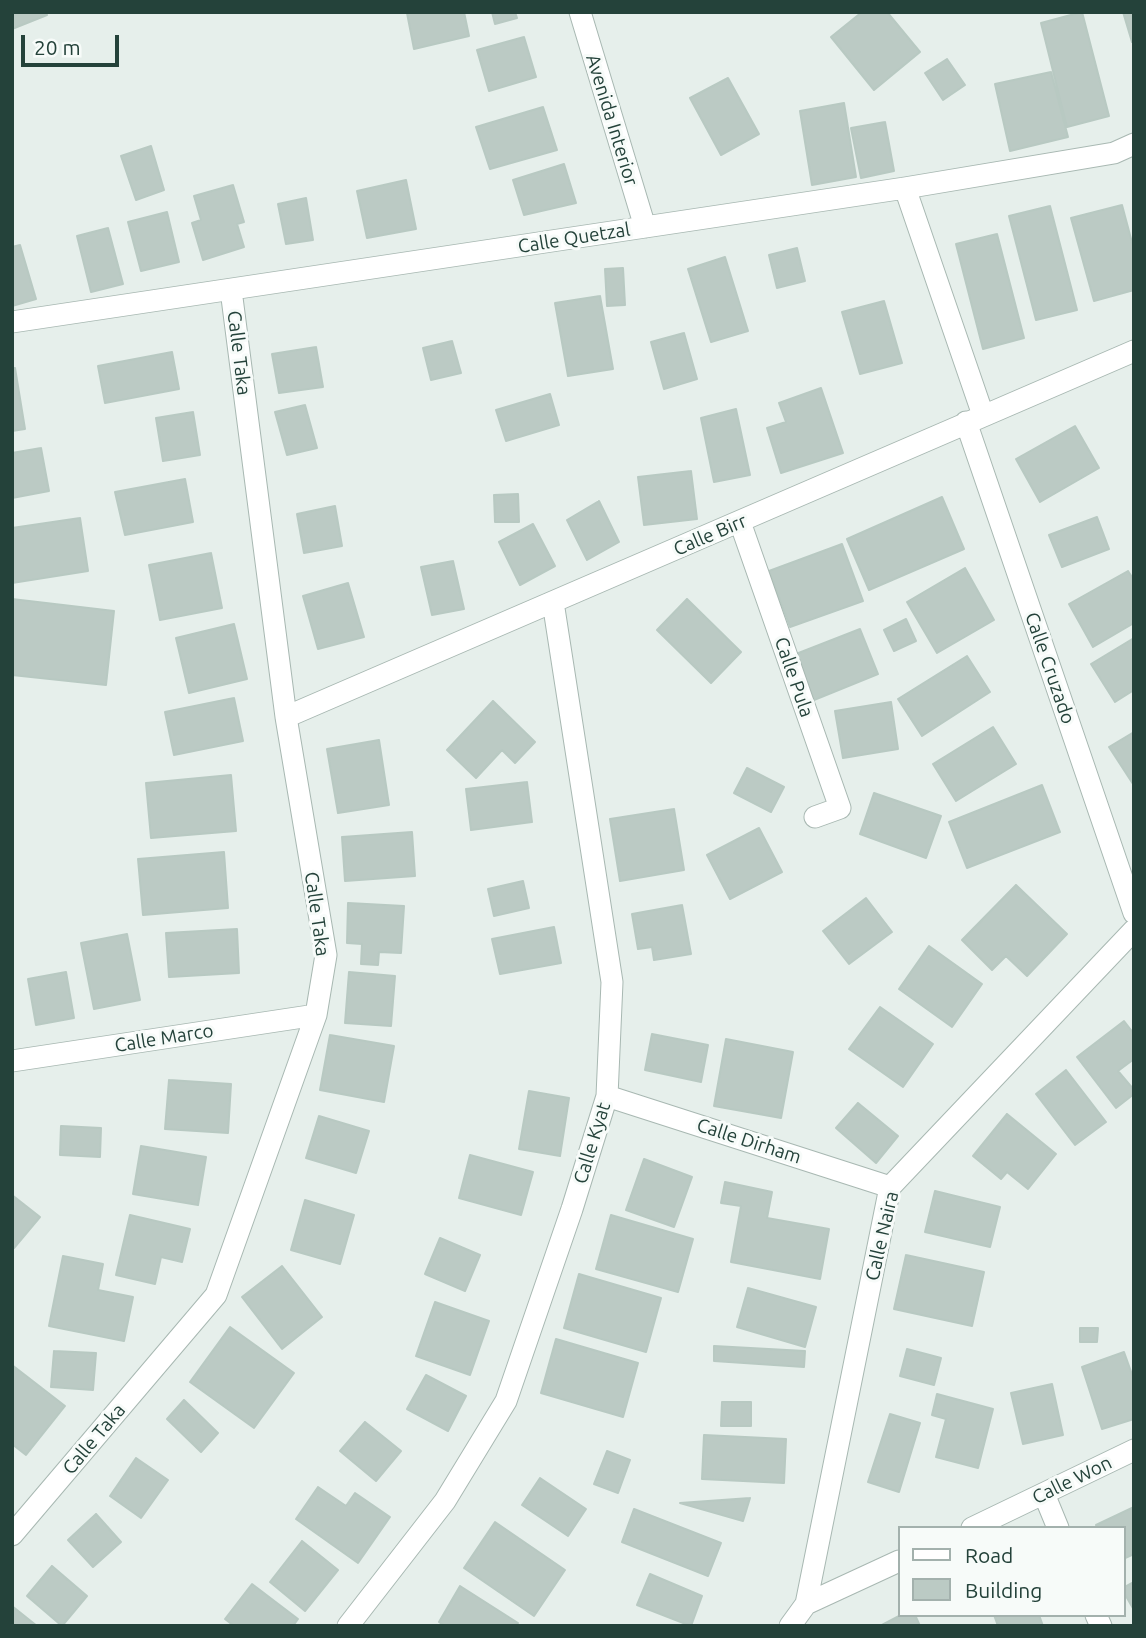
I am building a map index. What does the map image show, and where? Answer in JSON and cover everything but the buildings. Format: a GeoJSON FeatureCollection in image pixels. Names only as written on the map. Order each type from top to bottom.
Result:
{"type":"FeatureCollection","features":[{"type":"Feature","properties":{"kind":"street","name":"Avenida Interior"},"geometry":{"type":"LineString","coordinates":[[580,12],[645,227]]}},
{"type":"Feature","properties":{"kind":"street","name":"Calle Quetzal"},"geometry":{"type":"LineString","coordinates":[[12,322],[905,188],[1114,153],[1134,144]]}},
{"type":"Feature","properties":{"kind":"street","name":"Calle Cruzado"},"geometry":{"type":"LineString","coordinates":[[905,188],[975,419],[1134,913]]}},
{"type":"Feature","properties":{"kind":"street","name":"Calle Taka"},"geometry":{"type":"LineString","coordinates":[[12,1535],[216,1295],[316,1016],[326,955],[286,717],[231,290]]}},
{"type":"Feature","properties":{"kind":"street","name":"Calle Birr"},"geometry":{"type":"LineString","coordinates":[[286,717],[1134,351]]}},
{"type":"Feature","properties":{"kind":"street","name":"Calle Pula"},"geometry":{"type":"LineString","coordinates":[[740,522],[840,808],[816,817]]}},
{"type":"Feature","properties":{"kind":"street","name":"Calle Kyat"},"geometry":{"type":"LineString","coordinates":[[348,1626],[445,1501],[506,1401],[572,1209],[607,1096],[612,982],[553,602]]}},
{"type":"Feature","properties":{"kind":"street","name":"Calle Naira"},"geometry":{"type":"LineString","coordinates":[[790,1626],[806,1604],[890,1187],[1134,930]]}},
{"type":"Feature","properties":{"kind":"street","name":"Calle Marco"},"geometry":{"type":"LineString","coordinates":[[20,1060],[316,1016]]}},
{"type":"Feature","properties":{"kind":"street"},"geometry":{"type":"LineString","coordinates":[[12,1077],[20,1060]]}},
{"type":"Feature","properties":{"kind":"street","name":"Calle Dirham"},"geometry":{"type":"LineString","coordinates":[[607,1096],[890,1187]]}},
{"type":"Feature","properties":{"kind":"street","name":"Calle Won"},"geometry":{"type":"LineString","coordinates":[[975,1526],[1134,1450]]}},
{"type":"Feature","properties":{"kind":"street"},"geometry":{"type":"LineString","coordinates":[[1044,1494],[1057,1526]]}},
{"type":"Feature","properties":{"kind":"street"},"geometry":{"type":"LineString","coordinates":[[806,1604],[898,1561]]}}]}
